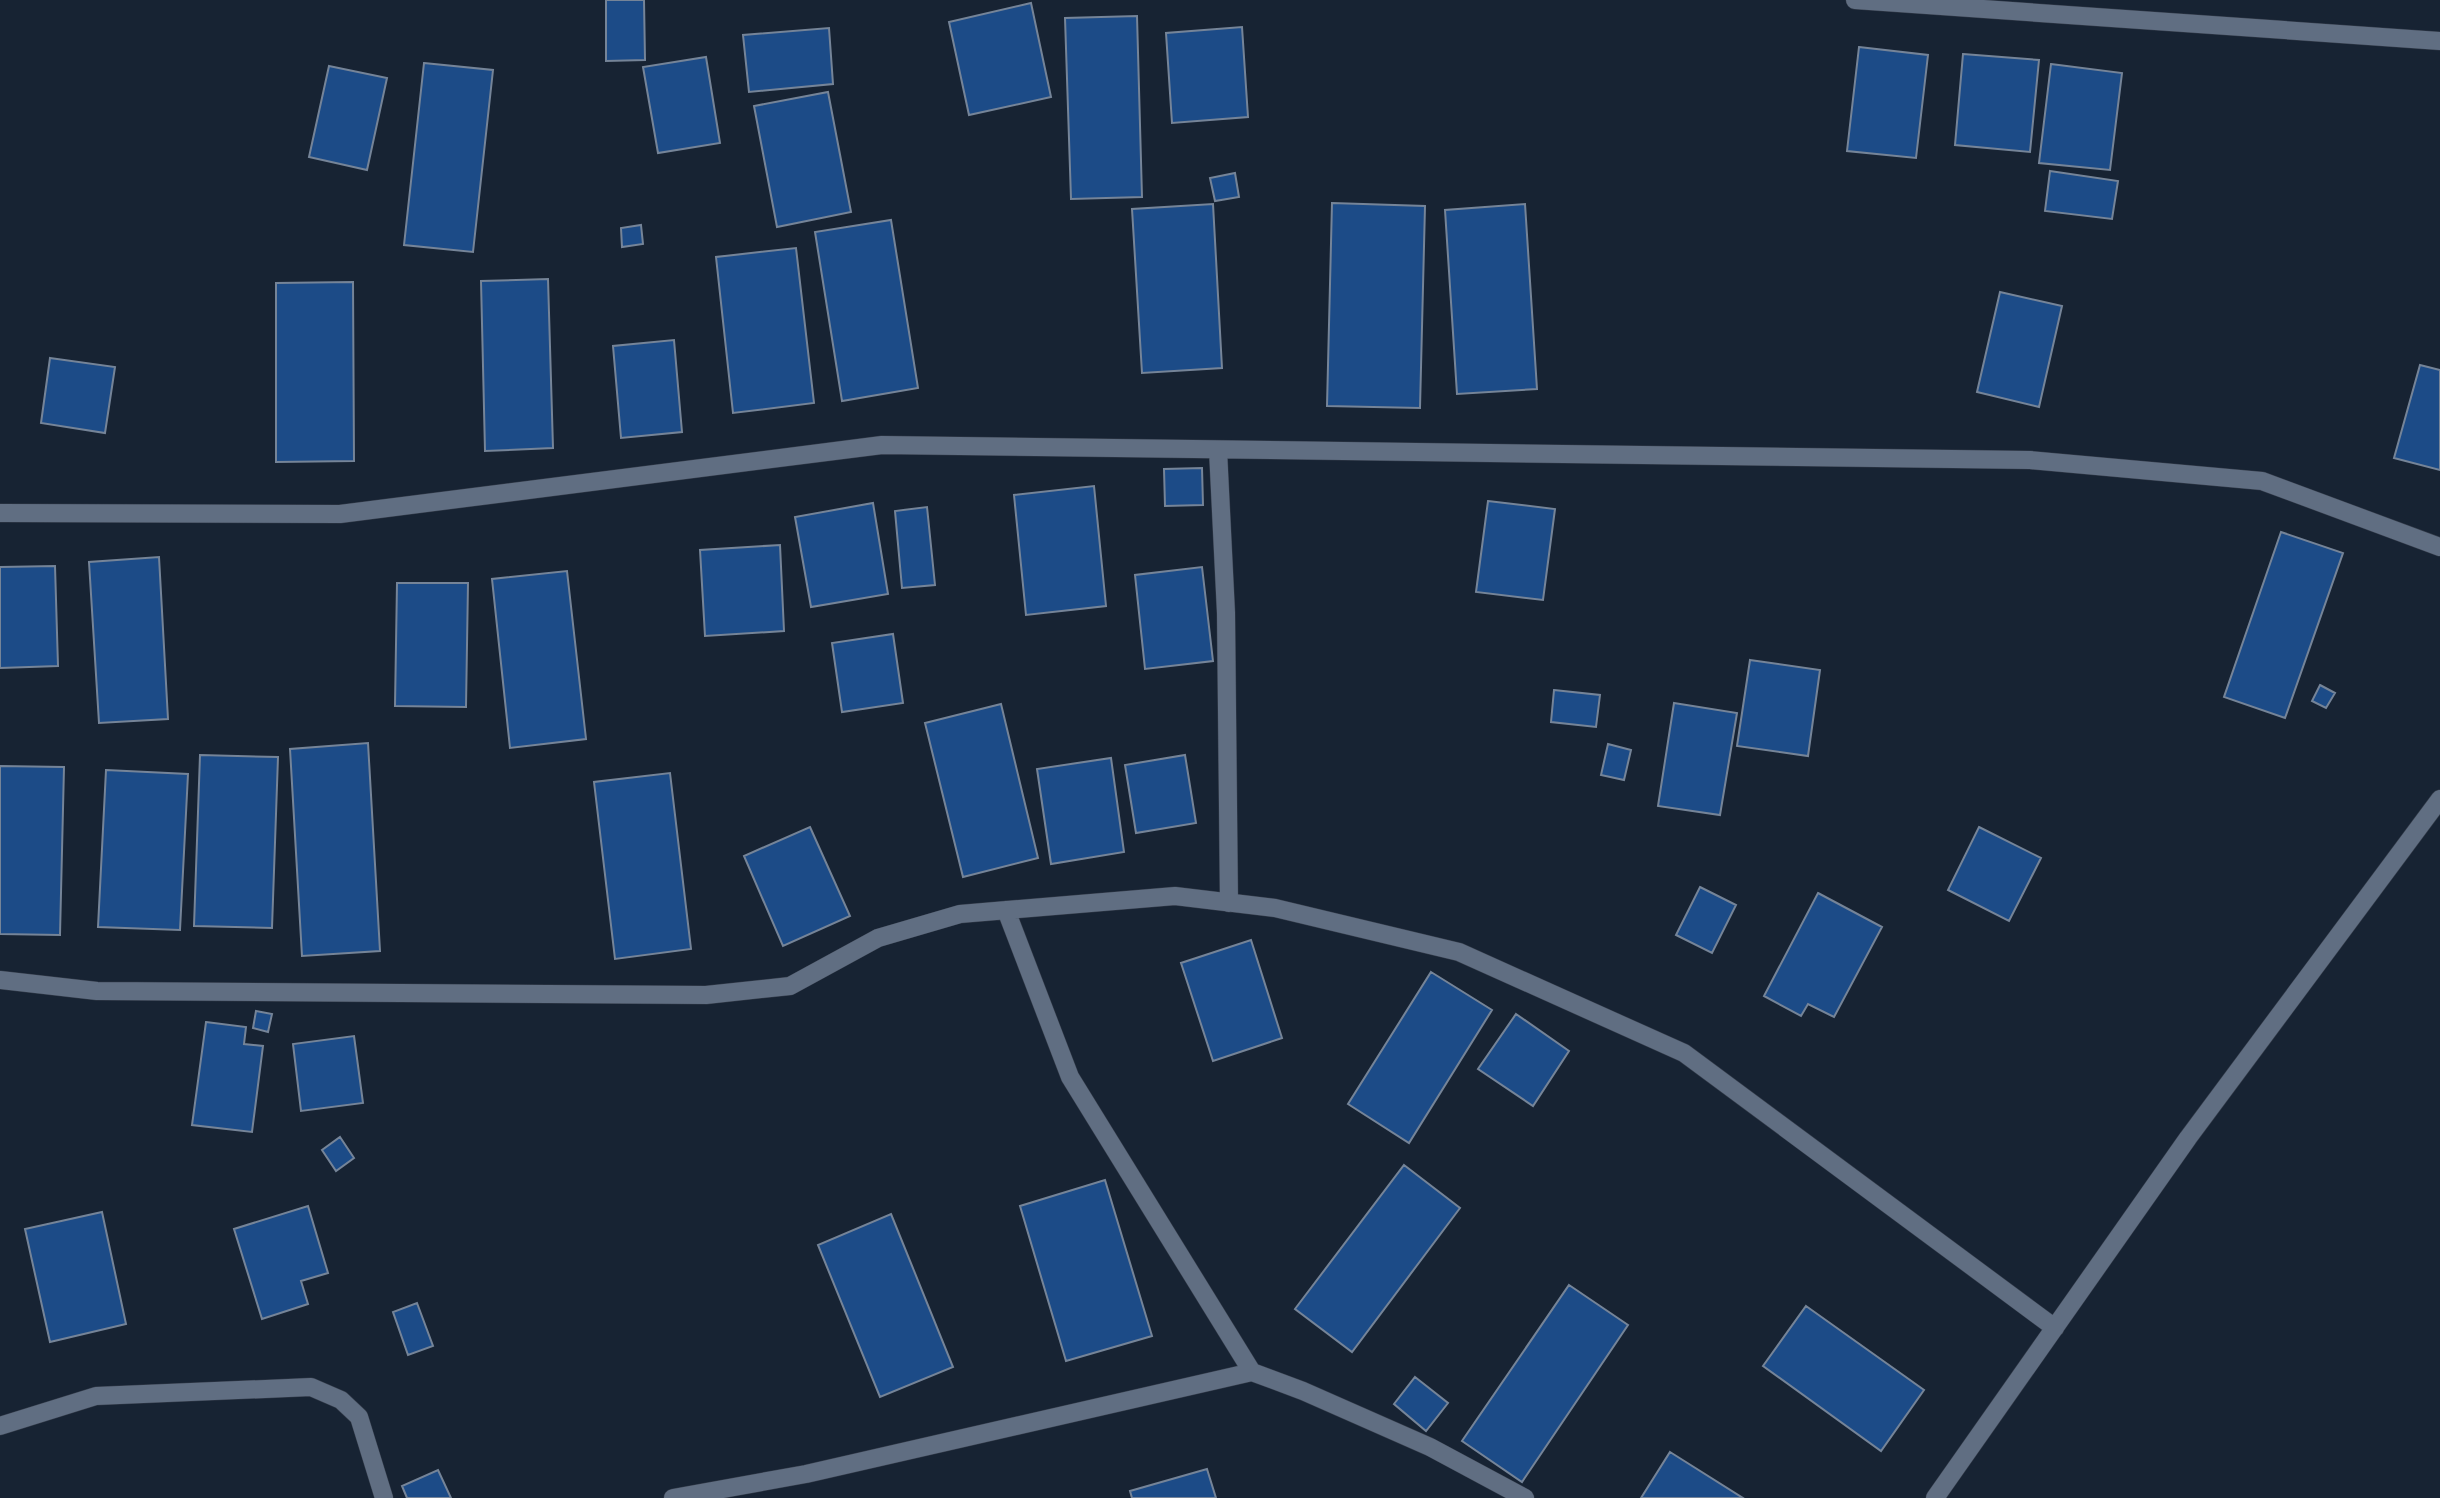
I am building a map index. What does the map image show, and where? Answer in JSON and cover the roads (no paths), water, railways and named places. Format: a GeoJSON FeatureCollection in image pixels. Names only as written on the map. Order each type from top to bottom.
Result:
{"type":"FeatureCollection","features":[{"type":"Feature","properties":{"kind":"street"},"geometry":{"type":"LineString","coordinates":[[1855,0],[2440,41]]}},
{"type":"Feature","properties":{"kind":"street"},"geometry":{"type":"LineString","coordinates":[[0,513],[340,514],[882,445],[2030,460],[2262,481],[2440,547]]}},
{"type":"Feature","properties":{"kind":"street"},"geometry":{"type":"LineString","coordinates":[[1218,450],[1226,613],[1229,902]]}},
{"type":"Feature","properties":{"kind":"street"},"geometry":{"type":"LineString","coordinates":[[1934,1498],[2188,1138],[2440,799]]}},
{"type":"Feature","properties":{"kind":"street"},"geometry":{"type":"LineString","coordinates":[[0,981],[97,991],[706,995],[790,986],[878,938],[960,914],[1175,896],[1275,908],[1459,952],[1684,1053],[2054,1328]]}},
{"type":"Feature","properties":{"kind":"street"},"geometry":{"type":"LineString","coordinates":[[1006,910],[1070,1077],[1252,1372]]}},
{"type":"Feature","properties":{"kind":"street"},"geometry":{"type":"LineString","coordinates":[[673,1498],[806,1474],[1252,1372],[1303,1391],[1430,1447],[1525,1498]]}},
{"type":"Feature","properties":{"kind":"street"},"geometry":{"type":"LineString","coordinates":[[0,1426],[96,1396],[311,1387],[341,1400],[359,1417],[384,1498]]}}]}
